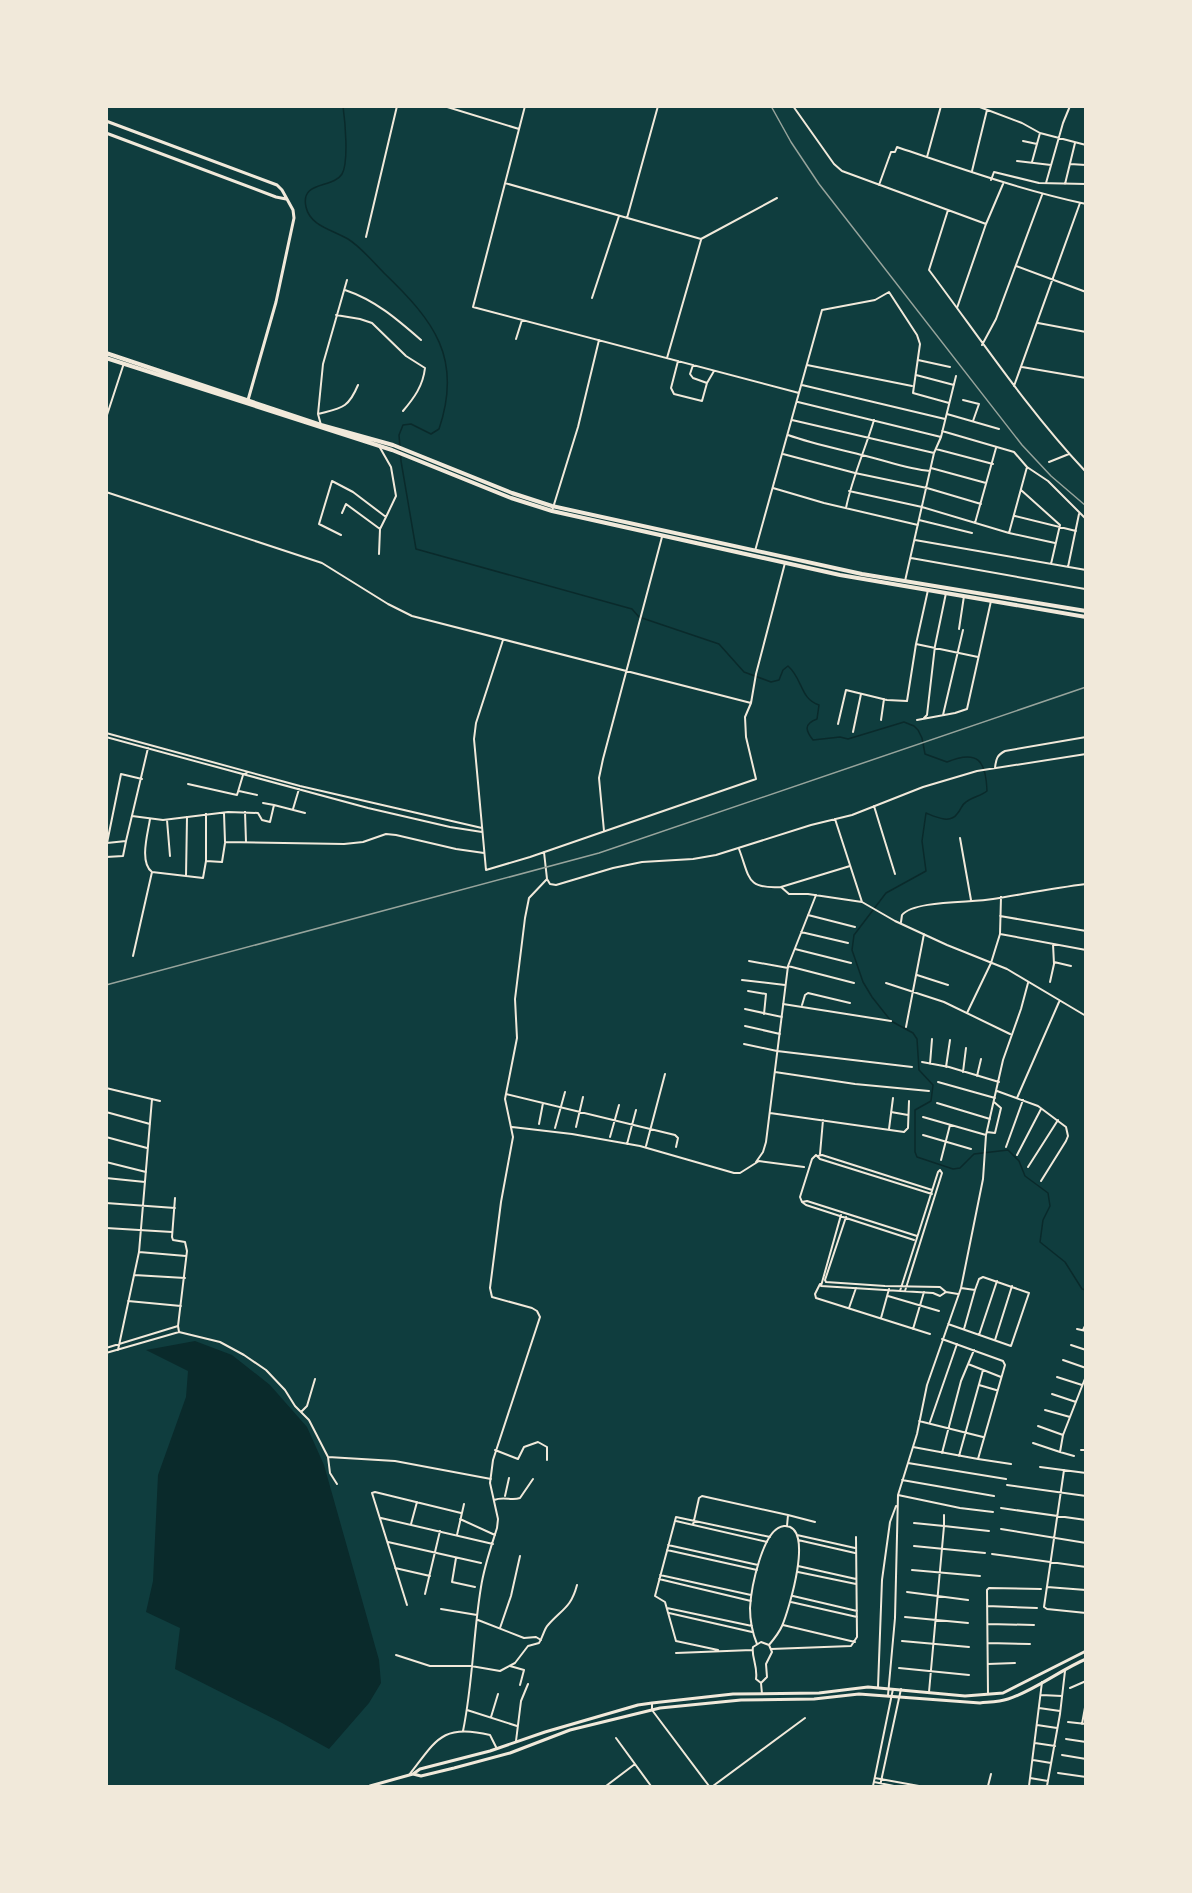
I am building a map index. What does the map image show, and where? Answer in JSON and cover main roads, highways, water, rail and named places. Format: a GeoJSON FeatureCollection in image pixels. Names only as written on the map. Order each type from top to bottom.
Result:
{"type":"FeatureCollection","features":[{"type":"Feature","properties":{"kind":"main road"},"geometry":{"type":"LineString","coordinates":[[106,121],[277,185],[293,210],[293,228],[276,302],[247,403]]}},
{"type":"Feature","properties":{"kind":"main road"},"geometry":{"type":"LineString","coordinates":[[106,133],[286,199]]}},
{"type":"Feature","properties":{"kind":"main road"},"geometry":{"type":"LineString","coordinates":[[106,353],[124,362]]}},
{"type":"Feature","properties":{"kind":"main road"},"geometry":{"type":"LineString","coordinates":[[106,358],[378,446],[392,447]]}},
{"type":"Feature","properties":{"kind":"main road"},"geometry":{"type":"LineString","coordinates":[[247,403],[392,447],[552,508],[662,537],[840,575],[1086,617]]}},
{"type":"Feature","properties":{"kind":"main road"},"geometry":{"type":"LineString","coordinates":[[552,508],[862,574],[1086,611]]}},
{"type":"Feature","properties":{"kind":"main road"},"geometry":{"type":"LineString","coordinates":[[1054,611],[1055,605]]}},
{"type":"Feature","properties":{"kind":"main road"},"geometry":{"type":"LineString","coordinates":[[370,1786],[413,1774],[420,1769],[515,1744],[564,1726],[638,1705],[725,1695],[808,1694],[868,1687],[965,1696],[988,1695],[1004,1693],[1086,1651]]}},
{"type":"Feature","properties":{"kind":"main road"},"geometry":{"type":"LineString","coordinates":[[413,1774],[422,1776],[454,1768],[510,1753],[570,1730],[652,1710],[741,1700],[814,1700],[859,1694],[993,1702],[1008,1699],[1086,1659]]}},
{"type":"Feature","properties":{"kind":"water"},"geometry":{"type":"Polygon","coordinates":[[[195,1341],[232,1355],[270,1385],[307,1427],[324,1465],[379,1660],[381,1683],[369,1703],[329,1749],[175,1669],[180,1628],[146,1612],[153,1581],[158,1475],[186,1397],[188,1371],[146,1350],[195,1341]]]}},
{"type":"Feature","properties":{"kind":"waterway"},"geometry":{"type":"LineString","coordinates":[[343,106],[346,141],[344,168],[338,179],[318,186],[308,193],[305,198],[308,213],[323,227],[358,246],[402,291],[430,325],[445,361],[448,381],[446,404],[439,429],[431,434],[411,424],[403,425],[399,435],[401,461],[416,549],[632,609],[639,617],[719,644],[744,672],[771,682],[779,680],[783,670],[788,666],[808,698],[819,705],[817,719],[809,723],[807,728],[813,740],[840,737],[848,739],[904,722],[918,730],[925,754],[947,762],[958,758],[973,758],[982,765],[987,791],[964,803],[951,819],[943,819],[926,813],[922,841],[926,871],[886,893],[854,935],[852,950],[863,982],[872,997],[891,1021],[913,1033],[917,1039],[919,1070],[933,1085],[931,1101],[915,1110],[917,1157],[953,1169],[960,1168],[974,1154],[1008,1150],[1019,1161],[1025,1176],[1048,1193],[1050,1206],[1043,1220],[1040,1242],[1065,1262],[1082,1289],[1086,1290]]}},
{"type":"Feature","properties":{"kind":"railway"},"geometry":{"type":"LineString","coordinates":[[771,106],[791,142],[819,184],[1022,445],[1051,476],[1086,506]]}},
{"type":"Feature","properties":{"kind":"railway"},"geometry":{"type":"LineString","coordinates":[[106,985],[599,853],[1086,687]]}}]}
